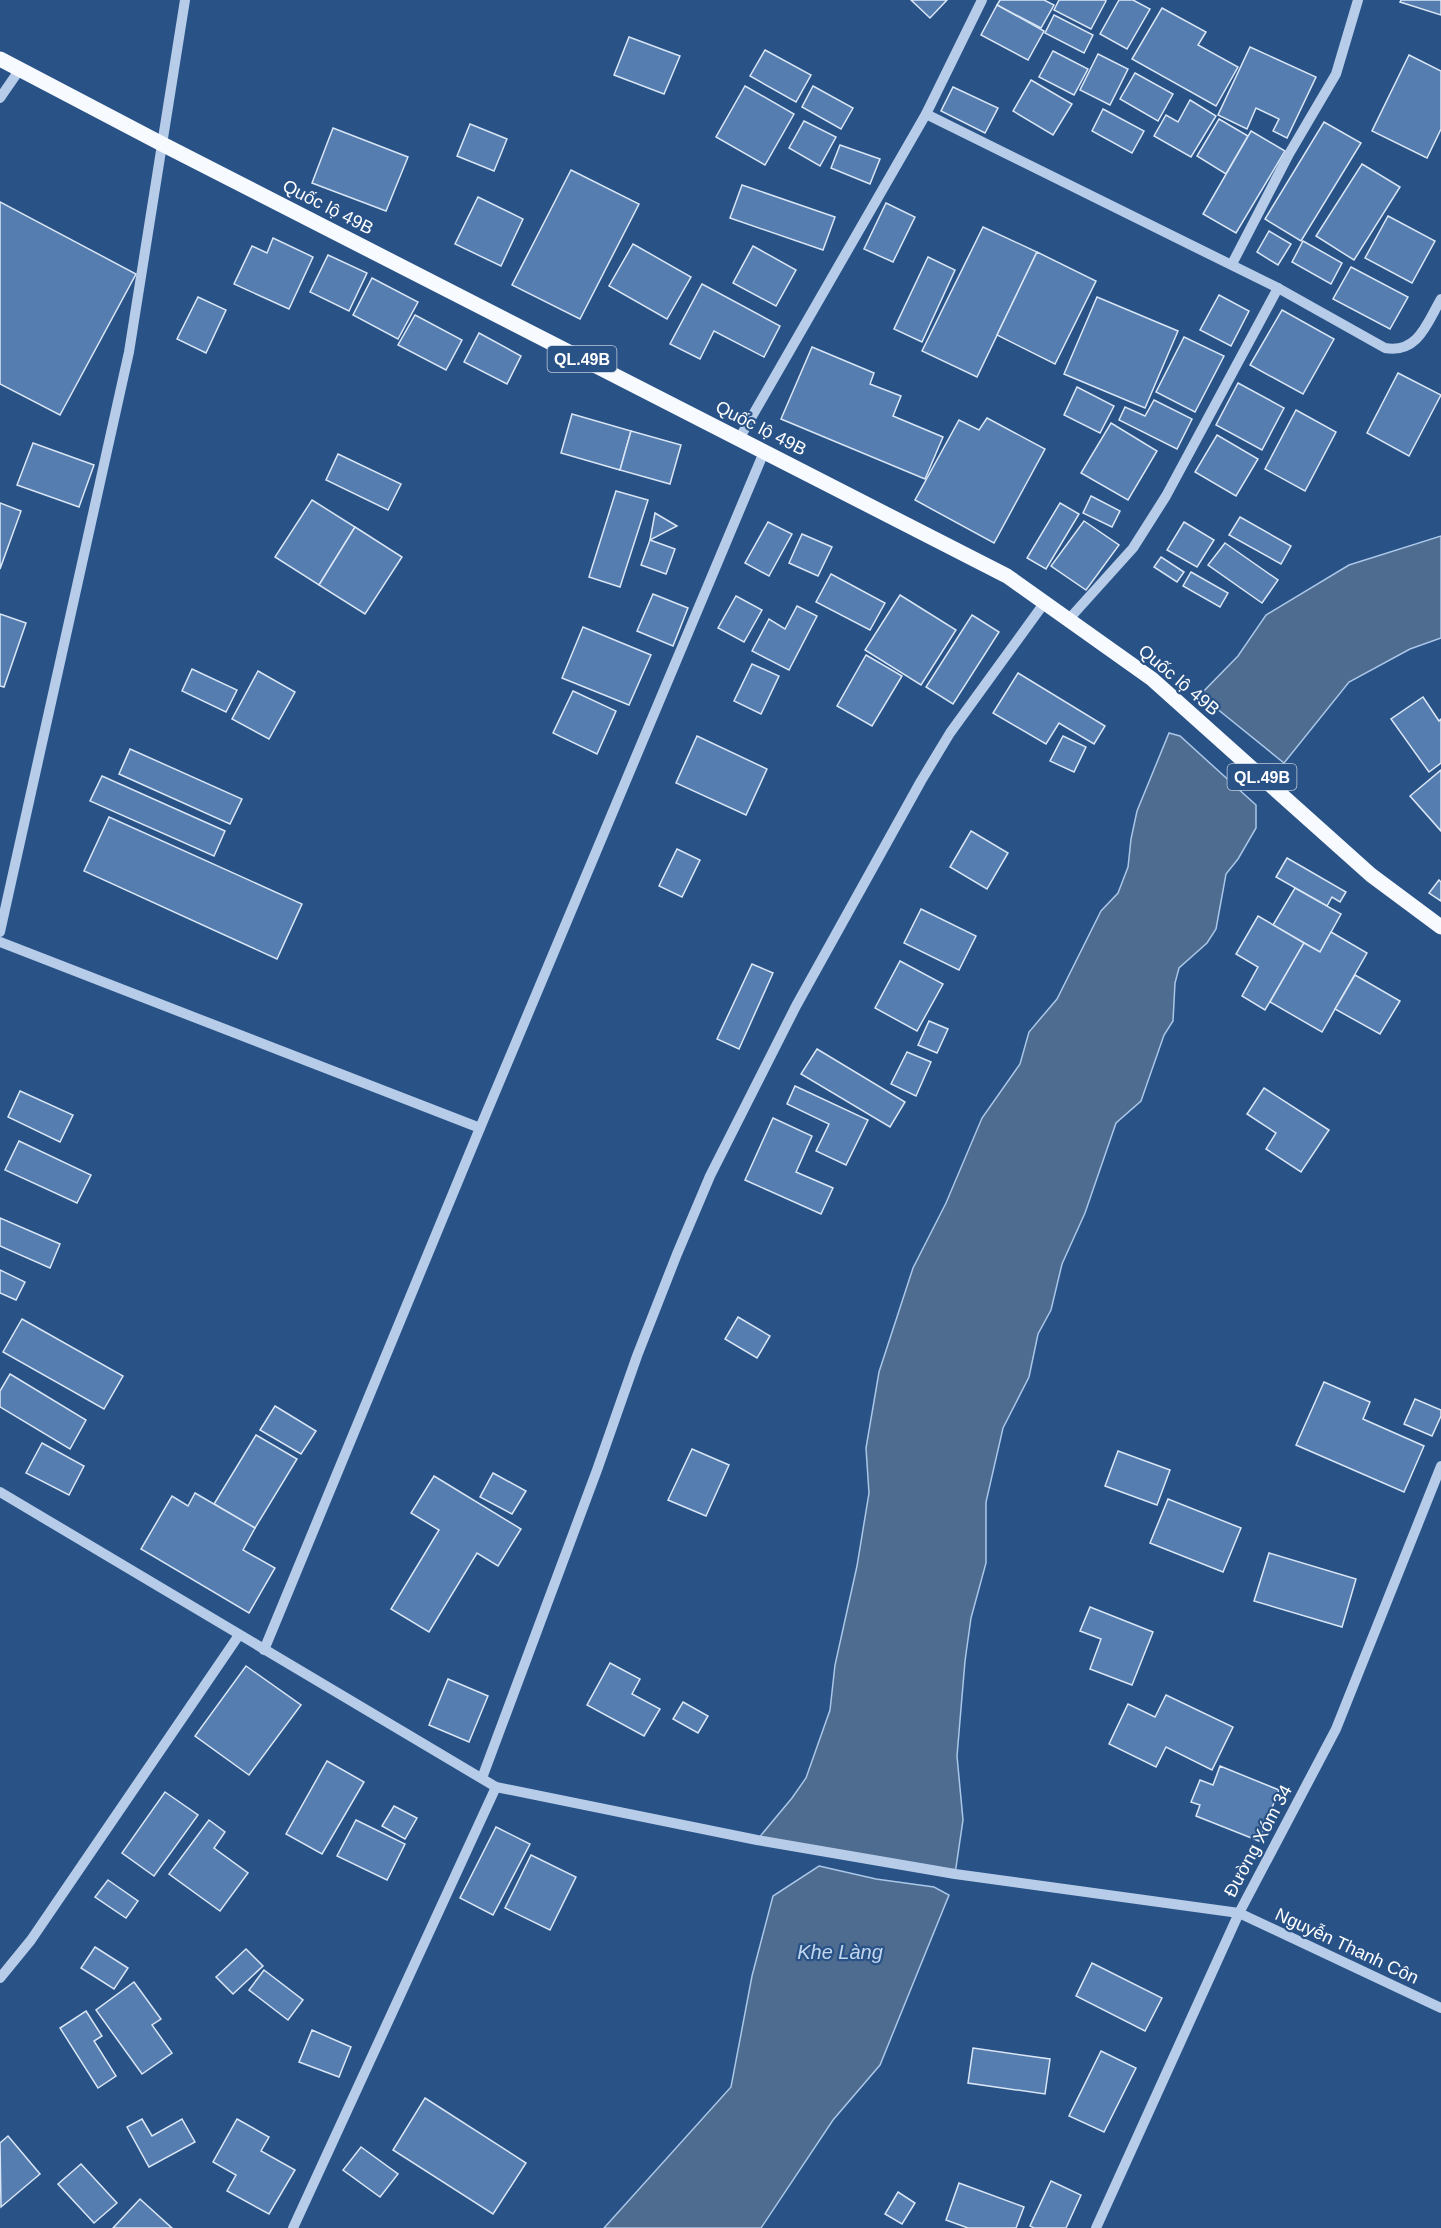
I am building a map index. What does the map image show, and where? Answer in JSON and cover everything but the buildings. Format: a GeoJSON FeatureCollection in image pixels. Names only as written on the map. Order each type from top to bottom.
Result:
{"type":"FeatureCollection","features":[{"type":"Feature","properties":{"kind":"main road","name":"Quốc lộ 49B"},"geometry":{"type":"LineString","coordinates":[[0,58],[164,145],[1007,576],[1152,679],[1371,875],[1441,927]]}},
{"type":"Feature","properties":{"kind":"street"},"geometry":{"type":"LineString","coordinates":[[0,932],[129,352],[164,145],[185,0]]}},
{"type":"Feature","properties":{"kind":"street"},"geometry":{"type":"LineString","coordinates":[[740,439],[926,114],[982,0]]}},
{"type":"Feature","properties":{"kind":"street"},"geometry":{"type":"LineString","coordinates":[[1232,264],[1289,154],[1336,74],[1358,0]]}},
{"type":"Feature","properties":{"kind":"street"},"geometry":{"type":"LineString","coordinates":[[0,98],[20,69]]}},
{"type":"Feature","properties":{"kind":"street"},"geometry":{"type":"LineString","coordinates":[[926,114],[1232,264],[1385,348],[1398,350],[1409,346],[1417,339],[1441,299]]}},
{"type":"Feature","properties":{"kind":"street"},"geometry":{"type":"LineString","coordinates":[[1070,619],[1133,548],[1166,496],[1278,288]]}},
{"type":"Feature","properties":{"kind":"street"},"geometry":{"type":"LineString","coordinates":[[264,1650],[764,452]]}},
{"type":"Feature","properties":{"kind":"street"},"geometry":{"type":"LineString","coordinates":[[482,1778],[637,1356],[710,1176],[796,1006],[921,781],[957,724],[1045,602]]}},
{"type":"Feature","properties":{"kind":"street"},"geometry":{"type":"LineString","coordinates":[[0,942],[480,1128]]}},
{"type":"Feature","properties":{"kind":"street","name":"Đường Xóm 34"},"geometry":{"type":"LineString","coordinates":[[1096,2228],[1239,1913],[1336,1729],[1441,1466]]}},
{"type":"Feature","properties":{"kind":"street"},"geometry":{"type":"LineString","coordinates":[[0,1492],[495,1787],[293,2228]]}},
{"type":"Feature","properties":{"kind":"street"},"geometry":{"type":"LineString","coordinates":[[0,1978],[32,1940],[239,1635]]}},
{"type":"Feature","properties":{"kind":"street","name":"Nguyễn Thanh Côn"},"geometry":{"type":"LineString","coordinates":[[495,1787],[757,1840],[955,1874],[1239,1913],[1441,2008]]}},
{"type":"Feature","properties":{"kind":"water"},"geometry":{"type":"Polygon","coordinates":[[[1441,536],[1441,638],[1410,649],[1349,682],[1284,763],[1200,695],[1238,656],[1266,615],[1349,565],[1441,536]]]}},
{"type":"Feature","properties":{"kind":"water"},"geometry":{"type":"Polygon","coordinates":[[[1169,733],[1180,736],[1256,805],[1256,828],[1238,859],[1226,874],[1216,929],[1207,943],[1179,968],[1175,983],[1173,1021],[1164,1035],[1141,1101],[1116,1123],[1085,1213],[1062,1264],[1051,1310],[1038,1334],[1029,1377],[1003,1428],[986,1502],[986,1563],[971,1618],[965,1661],[957,1756],[963,1820],[955,1874],[757,1840],[806,1778],[830,1710],[835,1665],[857,1566],[869,1493],[866,1448],[879,1372],[913,1268],[946,1203],[982,1118],[1020,1064],[1029,1032],[1057,999],[1101,911],[1118,893],[1128,867],[1137,811],[1169,733]]]}},
{"type":"Feature","properties":{"kind":"water","name":"Khe Làng"},"geometry":{"type":"Polygon","coordinates":[[[819,1866],[876,1879],[934,1887],[949,1895],[880,2065],[833,2120],[761,2228],[604,2228],[731,2087],[752,1976],[773,1896],[819,1866]]]}}]}
